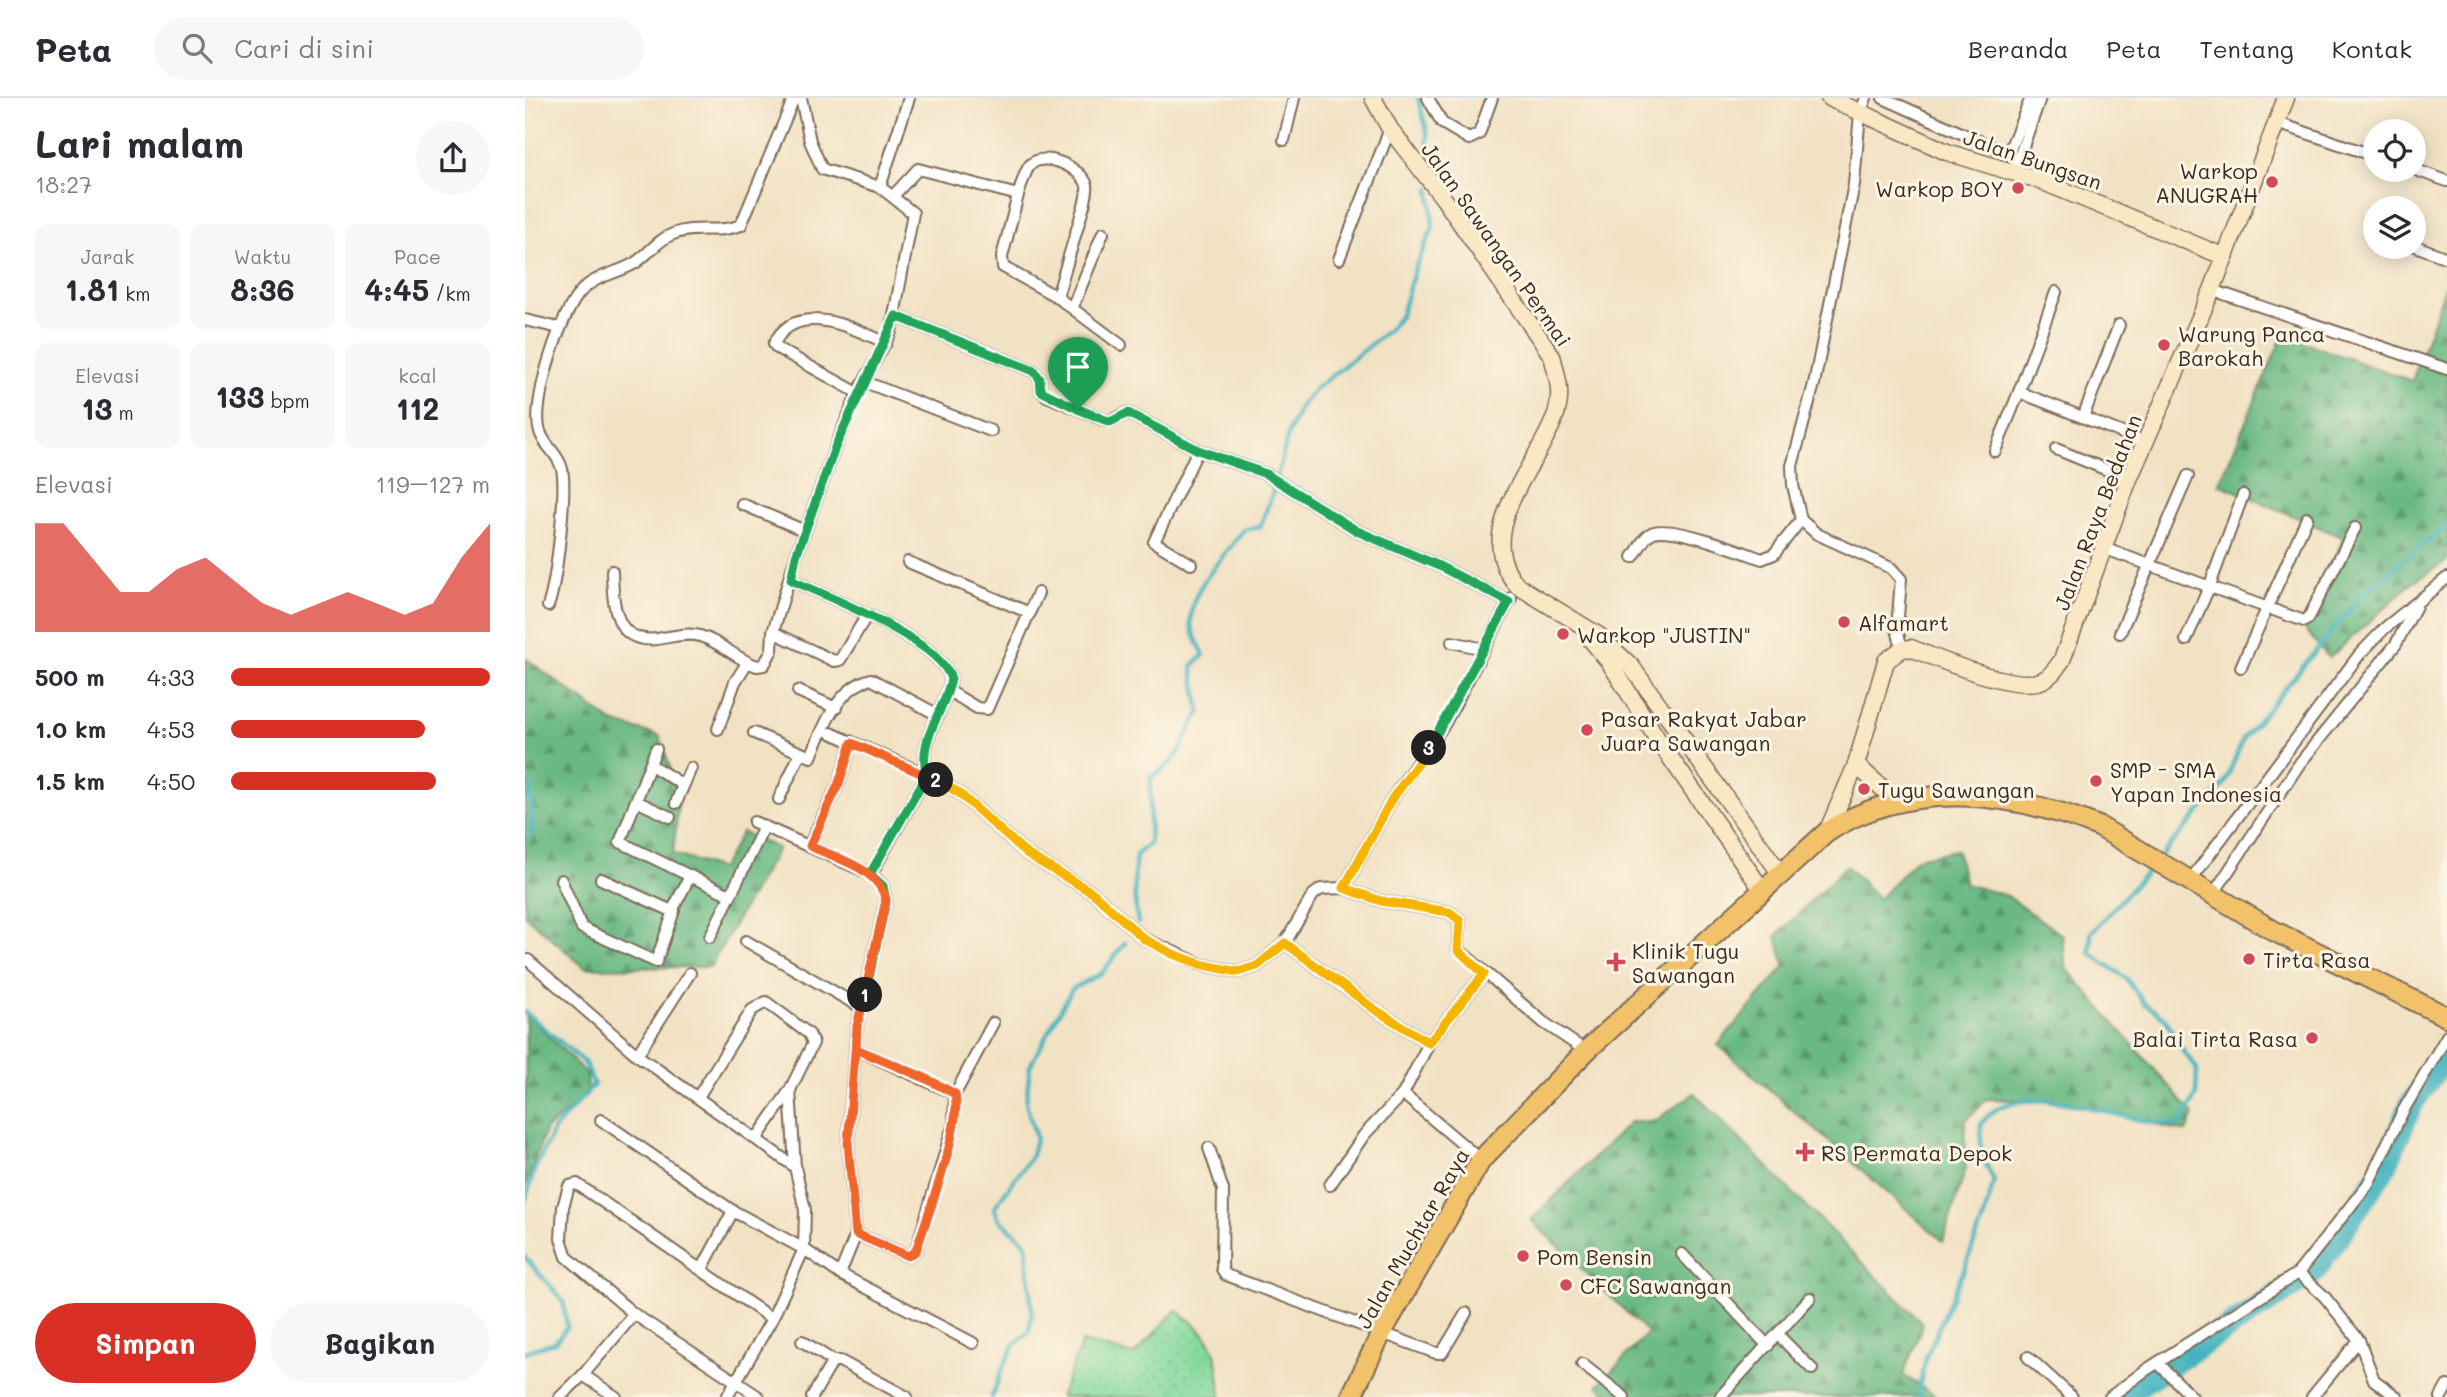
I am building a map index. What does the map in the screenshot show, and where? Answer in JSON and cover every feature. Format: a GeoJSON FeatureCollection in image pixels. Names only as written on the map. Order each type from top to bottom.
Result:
{"type":"FeatureCollection","features":[{"type":"Feature","properties":{"kind":"highway","name":"Jalan Muchtar Raya"},"geometry":{"type":"LineString","coordinates":[[1351,1397],[1382,1332],[1481,1160],[1586,1051],[1826,832],[1842,822],[1898,802],[1972,795],[2023,802],[2100,827],[2182,878],[2347,970],[2447,1017]]}},
{"type":"Feature","properties":{"kind":"street"},"geometry":{"type":"LineString","coordinates":[[548,606],[563,501],[562,471],[557,454],[541,435],[539,408],[559,328],[583,289],[593,281],[638,261],[665,239],[701,228],[733,228],[741,225],[794,98]]}},
{"type":"Feature","properties":{"kind":"street"},"geometry":{"type":"LineString","coordinates":[[612,571],[614,600],[622,629],[628,635],[647,639],[697,635],[718,643],[747,663],[764,665],[772,650],[773,632],[805,531],[858,393],[886,343],[896,316],[913,213],[880,187],[822,169],[810,141],[801,98]]}},
{"type":"Feature","properties":{"kind":"street"},"geometry":{"type":"LineString","coordinates":[[880,187],[909,98]]}},
{"type":"Feature","properties":{"kind":"street"},"geometry":{"type":"LineString","coordinates":[[1285,140],[1294,98]]}},
{"type":"Feature","properties":{"kind":"street","name":"Jalan Sawangan Permai"},"geometry":{"type":"LineString","coordinates":[[1373,98],[1390,129],[1444,199],[1552,356],[1560,386],[1556,414],[1504,514],[1501,536],[1504,563],[1509,576],[1518,586]]}},
{"type":"Feature","properties":{"kind":"street"},"geometry":{"type":"LineString","coordinates":[[1428,98],[1442,123],[1469,139],[1479,134],[1492,98]]}},
{"type":"Feature","properties":{"kind":"street","name":"Jalan Bungsan"},"geometry":{"type":"LineString","coordinates":[[1829,98],[1863,106],[1947,152],[2014,172],[2225,257]]}},
{"type":"Feature","properties":{"kind":"street"},"geometry":{"type":"LineString","coordinates":[[1883,98],[2008,154],[2030,101],[2017,98]]}},
{"type":"Feature","properties":{"kind":"street"},"geometry":{"type":"LineString","coordinates":[[2014,172],[2040,98]]}},
{"type":"Feature","properties":{"kind":"street","name":"Jalan Raya Bedahan"},"geometry":{"type":"LineString","coordinates":[[1902,649],[1910,648],[2006,680],[2028,684],[2042,681],[2051,675],[2062,660],[2129,479],[2212,290],[2286,98]]}},
{"type":"Feature","properties":{"kind":"street"},"geometry":{"type":"LineString","coordinates":[[1826,832],[1856,765],[1886,661],[1902,649],[1897,629],[1901,579],[1891,568],[1817,534],[1801,520],[1792,466],[1814,384],[1850,206],[1863,106]]}},
{"type":"Feature","properties":{"kind":"street"},"geometry":{"type":"LineString","coordinates":[[2277,123],[2363,152]]}},
{"type":"Feature","properties":{"kind":"street"},"geometry":{"type":"LineString","coordinates":[[1339,260],[1390,129]]}},
{"type":"Feature","properties":{"kind":"street"},"geometry":{"type":"LineString","coordinates":[[1056,297],[1087,187],[1080,173],[1049,159],[1034,162],[1027,169],[1005,243],[1003,267],[1056,297],[1073,306],[1121,345]]}},
{"type":"Feature","properties":{"kind":"street"},"geometry":{"type":"LineString","coordinates":[[893,196],[918,169],[1018,195]]}},
{"type":"Feature","properties":{"kind":"street"},"geometry":{"type":"LineString","coordinates":[[2426,174],[2447,181]]}},
{"type":"Feature","properties":{"kind":"street"},"geometry":{"type":"LineString","coordinates":[[1073,306],[1103,233]]}},
{"type":"Feature","properties":{"kind":"street"},"geometry":{"type":"LineString","coordinates":[[2426,250],[2447,258]]}},
{"type":"Feature","properties":{"kind":"street"},"geometry":{"type":"LineString","coordinates":[[2212,290],[2447,369]]}},
{"type":"Feature","properties":{"kind":"street"},"geometry":{"type":"LineString","coordinates":[[1995,451],[2056,292]]}},
{"type":"Feature","properties":{"kind":"street"},"geometry":{"type":"LineString","coordinates":[[896,316],[1034,371],[1040,379],[1041,391],[1047,396],[1110,422],[1128,413],[1198,450],[1266,474],[1364,535],[1439,566],[1509,602]]}},
{"type":"Feature","properties":{"kind":"street"},"geometry":{"type":"LineString","coordinates":[[858,393],[777,348],[774,344],[778,336],[788,325],[815,319],[860,331],[886,343]]}},
{"type":"Feature","properties":{"kind":"street"},"geometry":{"type":"LineString","coordinates":[[525,320],[559,328]]}},
{"type":"Feature","properties":{"kind":"street"},"geometry":{"type":"LineString","coordinates":[[2083,417],[2119,325]]}},
{"type":"Feature","properties":{"kind":"street"},"geometry":{"type":"LineString","coordinates":[[865,382],[992,431]]}},
{"type":"Feature","properties":{"kind":"street"},"geometry":{"type":"LineString","coordinates":[[2019,392],[2145,442]]}},
{"type":"Feature","properties":{"kind":"street"},"geometry":{"type":"LineString","coordinates":[[2056,449],[2129,479]]}},
{"type":"Feature","properties":{"kind":"street"},"geometry":{"type":"LineString","coordinates":[[1191,564],[1154,542],[1198,450]]}},
{"type":"Feature","properties":{"kind":"street"},"geometry":{"type":"LineString","coordinates":[[2120,633],[2188,476]]}},
{"type":"Feature","properties":{"kind":"street"},"geometry":{"type":"LineString","coordinates":[[2186,639],[2210,585],[2242,495]]}},
{"type":"Feature","properties":{"kind":"street"},"geometry":{"type":"LineString","coordinates":[[741,504],[805,531]]}},
{"type":"Feature","properties":{"kind":"street"},"geometry":{"type":"LineString","coordinates":[[2241,667],[2307,518]]}},
{"type":"Feature","properties":{"kind":"street"},"geometry":{"type":"LineString","coordinates":[[1633,557],[1647,536],[1657,531],[1707,540],[1762,559],[1774,554],[1801,520]]}},
{"type":"Feature","properties":{"kind":"street"},"geometry":{"type":"LineString","coordinates":[[2103,548],[2210,585],[2300,621],[2308,620],[2355,528]]}},
{"type":"Feature","properties":{"kind":"street"},"geometry":{"type":"LineString","coordinates":[[908,562],[1030,612]]}},
{"type":"Feature","properties":{"kind":"street"},"geometry":{"type":"LineString","coordinates":[[2182,878],[2358,654],[2385,628],[2447,578]]}},
{"type":"Feature","properties":{"kind":"street"},"geometry":{"type":"LineString","coordinates":[[791,580],[867,615],[940,659],[948,669],[951,679],[949,691],[924,754],[927,775],[870,874]]}},
{"type":"Feature","properties":{"kind":"street"},"geometry":{"type":"LineString","coordinates":[[1344,888],[1392,799],[1445,723],[1518,586],[1577,624],[1615,659],[1710,776],[1780,873]]}},
{"type":"Feature","properties":{"kind":"street"},"geometry":{"type":"LineString","coordinates":[[949,691],[977,708],[987,709],[1038,593]]}},
{"type":"Feature","properties":{"kind":"street"},"geometry":{"type":"LineString","coordinates":[[2212,895],[2300,763],[2396,644],[2417,604]]}},
{"type":"Feature","properties":{"kind":"street"},"geometry":{"type":"LineString","coordinates":[[773,632],[834,661],[840,660],[867,615]]}},
{"type":"Feature","properties":{"kind":"street"},"geometry":{"type":"LineString","coordinates":[[1452,642],[1484,649]]}},
{"type":"Feature","properties":{"kind":"street"},"geometry":{"type":"LineString","coordinates":[[1615,659],[1691,788],[1763,891]]}},
{"type":"Feature","properties":{"kind":"street"},"geometry":{"type":"LineString","coordinates":[[718,729],[736,682],[747,663]]}},
{"type":"Feature","properties":{"kind":"street"},"geometry":{"type":"LineString","coordinates":[[754,733],[811,757],[836,708],[856,683],[871,679],[938,715]]}},
{"type":"Feature","properties":{"kind":"street"},"geometry":{"type":"LineString","coordinates":[[798,691],[836,708]]}},
{"type":"Feature","properties":{"kind":"street"},"geometry":{"type":"LineString","coordinates":[[831,733],[927,775],[959,793],[1028,855],[1093,893],[1144,939],[1200,964],[1238,972],[1257,966],[1285,943],[1313,895],[1321,889],[1344,888],[1381,901],[1454,915],[1460,920],[1458,950],[1484,974],[1586,1051]]}},
{"type":"Feature","properties":{"kind":"street"},"geometry":{"type":"LineString","coordinates":[[810,846],[839,783],[852,743]]}},
{"type":"Feature","properties":{"kind":"street"},"geometry":{"type":"LineString","coordinates":[[656,749],[620,842],[730,895]]}},
{"type":"Feature","properties":{"kind":"street"},"geometry":{"type":"LineString","coordinates":[[779,799],[800,754]]}},
{"type":"Feature","properties":{"kind":"street"},"geometry":{"type":"LineString","coordinates":[[651,765],[683,785],[676,803],[691,768]]}},
{"type":"Feature","properties":{"kind":"street"},"geometry":{"type":"LineString","coordinates":[[1856,765],[1898,802]]}},
{"type":"Feature","properties":{"kind":"street"},"geometry":{"type":"LineString","coordinates":[[1691,788],[1710,776]]}},
{"type":"Feature","properties":{"kind":"street"},"geometry":{"type":"LineString","coordinates":[[636,801],[670,817]]}},
{"type":"Feature","properties":{"kind":"street"},"geometry":{"type":"LineString","coordinates":[[711,937],[759,824],[870,874],[883,886],[886,901],[856,1049],[848,1161],[856,1234],[840,1275]]}},
{"type":"Feature","properties":{"kind":"street"},"geometry":{"type":"LineString","coordinates":[[561,880],[582,928],[656,961],[690,876]]}},
{"type":"Feature","properties":{"kind":"street"},"geometry":{"type":"LineString","coordinates":[[601,879],[674,911]]}},
{"type":"Feature","properties":{"kind":"street"},"geometry":{"type":"LineString","coordinates":[[746,941],[862,1009]]}},
{"type":"Feature","properties":{"kind":"street"},"geometry":{"type":"LineString","coordinates":[[1285,943],[1374,1009],[1429,1043]]}},
{"type":"Feature","properties":{"kind":"street"},"geometry":{"type":"LineString","coordinates":[[526,959],[637,1055],[795,1167]]}},
{"type":"Feature","properties":{"kind":"street"},"geometry":{"type":"LineString","coordinates":[[637,1055],[690,973]]}},
{"type":"Feature","properties":{"kind":"street"},"geometry":{"type":"LineString","coordinates":[[1330,1185],[1364,1135],[1403,1094],[1429,1043],[1484,974]]}},
{"type":"Feature","properties":{"kind":"street"},"geometry":{"type":"LineString","coordinates":[[698,1097],[752,1010],[766,1002],[809,1034],[813,1043],[790,1090],[757,1138]]}},
{"type":"Feature","properties":{"kind":"street"},"geometry":{"type":"LineString","coordinates":[[856,1234],[897,1254],[908,1256],[916,1251],[954,1123],[955,1094],[993,1023]]}},
{"type":"Feature","properties":{"kind":"street"},"geometry":{"type":"LineString","coordinates":[[2110,1397],[2161,1368],[2299,1275],[2368,1184],[2403,1111],[2447,1036]]}},
{"type":"Feature","properties":{"kind":"street"},"geometry":{"type":"LineString","coordinates":[[856,1049],[925,1078],[955,1094]]}},
{"type":"Feature","properties":{"kind":"street"},"geometry":{"type":"LineString","coordinates":[[727,1397],[772,1320],[804,1249],[804,1210],[795,1167],[790,1090]]}},
{"type":"Feature","properties":{"kind":"street"},"geometry":{"type":"LineString","coordinates":[[1403,1094],[1481,1160]]}},
{"type":"Feature","properties":{"kind":"street"},"geometry":{"type":"LineString","coordinates":[[601,1120],[733,1211],[804,1249],[840,1275],[972,1343]]}},
{"type":"Feature","properties":{"kind":"street"},"geometry":{"type":"LineString","coordinates":[[1209,1148],[1223,1190],[1222,1269],[1226,1275],[1442,1353],[1466,1312]]}},
{"type":"Feature","properties":{"kind":"street"},"geometry":{"type":"LineString","coordinates":[[759,1397],[634,1314],[567,1257],[561,1239],[563,1206],[569,1186],[577,1184],[772,1320]]}},
{"type":"Feature","properties":{"kind":"street"},"geometry":{"type":"LineString","coordinates":[[702,1269],[733,1211]]}},
{"type":"Feature","properties":{"kind":"street"},"geometry":{"type":"LineString","coordinates":[[1682,1254],[1768,1346]]}},
{"type":"Feature","properties":{"kind":"street"},"geometry":{"type":"LineString","coordinates":[[2299,1275],[2324,1296],[2359,1340],[2374,1380],[2397,1397]]}},
{"type":"Feature","properties":{"kind":"street"},"geometry":{"type":"LineString","coordinates":[[1726,1395],[1810,1298]]}},
{"type":"Feature","properties":{"kind":"street"},"geometry":{"type":"LineString","coordinates":[[560,1397],[583,1375],[634,1314]]}},
{"type":"Feature","properties":{"kind":"street"},"geometry":{"type":"LineString","coordinates":[[1778,1335],[1812,1369]]}},
{"type":"Feature","properties":{"kind":"street"},"geometry":{"type":"LineString","coordinates":[[2312,1397],[2359,1340]]}},
{"type":"Feature","properties":{"kind":"street"},"geometry":{"type":"LineString","coordinates":[[802,1341],[833,1361],[840,1361],[907,1397]]}},
{"type":"Feature","properties":{"kind":"street"},"geometry":{"type":"LineString","coordinates":[[2028,1357],[2072,1397]]}},
{"type":"Feature","properties":{"kind":"street"},"geometry":{"type":"LineString","coordinates":[[812,1397],[833,1361]]}},
{"type":"Feature","properties":{"kind":"street"},"geometry":{"type":"LineString","coordinates":[[1582,1364],[1624,1397]]}},
{"type":"Feature","properties":{"kind":"street"},"geometry":{"type":"LineString","coordinates":[[2161,1368],[2192,1397]]}},
{"type":"Feature","properties":{"kind":"street"},"geometry":{"type":"LineString","coordinates":[[583,1375],[616,1397]]}},
{"type":"Feature","properties":{"kind":"street"},"geometry":{"type":"LineString","coordinates":[[2441,1397],[2447,1386]]}},
{"type":"Feature","properties":{"kind":"green space"},"geometry":{"type":"Polygon","coordinates":[[[2447,281],[2447,561],[2413,582],[2329,658],[2303,627],[2344,538],[2219,484],[2283,335],[2412,381],[2447,281]]]}},
{"type":"Feature","properties":{"kind":"green space"},"geometry":{"type":"Polygon","coordinates":[[[525,658],[612,722],[660,736],[679,797],[673,854],[721,869],[742,832],[778,848],[710,967],[585,968],[525,915],[525,658]]]}},
{"type":"Feature","properties":{"kind":"green space"},"geometry":{"type":"Polygon","coordinates":[[[1957,850],[1965,884],[2007,896],[2062,935],[2066,968],[2194,1115],[2186,1132],[2061,1102],[1987,1099],[1965,1121],[1966,1168],[1943,1241],[1718,1045],[1785,966],[1776,936],[1846,866],[1879,899],[1917,858],[1957,850]]]}},
{"type":"Feature","properties":{"kind":"green space"},"geometry":{"type":"Polygon","coordinates":[[[526,1014],[587,1074],[588,1094],[546,1129],[525,1187],[526,1014]]]}},
{"type":"Feature","properties":{"kind":"green space"},"geometry":{"type":"Polygon","coordinates":[[[1694,1093],[1923,1324],[1903,1375],[1938,1397],[1610,1397],[1598,1385],[1648,1333],[1531,1220],[1631,1121],[1655,1121],[1694,1093]]]}},
{"type":"Feature","properties":{"kind":"green space"},"geometry":{"type":"Polygon","coordinates":[[[1176,1310],[1207,1337],[1212,1346],[1216,1356],[1221,1397],[1060,1397],[1082,1342],[1134,1355],[1176,1310]]]}},
{"type":"Feature","properties":{"kind":"waterway"},"geometry":{"type":"LineString","coordinates":[[1418,98],[1427,131],[1429,173]]}},
{"type":"Feature","properties":{"kind":"waterway"},"geometry":{"type":"LineString","coordinates":[[1138,923],[1134,889],[1135,864],[1136,855],[1149,844],[1151,777],[1170,764],[1200,713],[1192,666],[1204,655],[1191,624],[1195,598],[1209,574],[1243,530],[1260,527],[1272,495],[1289,431],[1301,406],[1314,390],[1389,330],[1401,315],[1415,268],[1433,228],[1430,189]]}},
{"type":"Feature","properties":{"kind":"waterway"},"geometry":{"type":"LineString","coordinates":[[2160,857],[2225,783],[2243,739],[2366,590],[2447,526]]}},
{"type":"Feature","properties":{"kind":"waterway"},"geometry":{"type":"LineString","coordinates":[[525,784],[529,784],[533,830],[525,834]]}},
{"type":"Feature","properties":{"kind":"waterway"},"geometry":{"type":"LineString","coordinates":[[1920,1397],[1919,1389],[1926,1357],[1965,1267],[1994,1181],[1981,1154],[1981,1123],[2002,1106],[2024,1101],[2047,1101],[2069,1103],[2158,1123],[2180,1124],[2196,1096],[2197,1069],[2180,1047],[2165,1018],[2145,1004],[2126,978],[2090,953],[2091,933],[2152,866]]}},
{"type":"Feature","properties":{"kind":"waterway"},"geometry":{"type":"LineString","coordinates":[[992,1397],[1015,1344],[1029,1332],[1032,1312],[1026,1243],[999,1219],[994,1208],[1032,1155],[1036,1138],[1026,1103],[1030,1066],[1072,989],[1102,973],[1125,943]]}},
{"type":"Feature","properties":{"kind":"waterway"},"geometry":{"type":"LineString","coordinates":[[525,1012],[585,1063],[594,1085],[554,1129],[535,1168],[525,1201]]}},
{"type":"Feature","properties":{"kind":"waterway"},"geometry":{"type":"LineString","coordinates":[[2120,1397],[2313,1273],[2386,1165],[2411,1104],[2447,1054]]}},
{"type":"Feature","properties":{"kind":"waterway"},"geometry":{"type":"LineString","coordinates":[[525,1257],[563,1301],[567,1327],[555,1342],[525,1352]]}},
{"type":"Feature","properties":{"kind":"place","name":"Warkop ANUGRAH"},"geometry":{"type":"Point","coordinates":[2272,182]}},
{"type":"Feature","properties":{"kind":"place","name":"Warkop BOY"},"geometry":{"type":"Point","coordinates":[2018,188]}},
{"type":"Feature","properties":{"kind":"place","name":"Warung Panca Barokah"},"geometry":{"type":"Point","coordinates":[2164,345]}},
{"type":"Feature","properties":{"kind":"place","name":"Alfamart"},"geometry":{"type":"Point","coordinates":[1844,622]}},
{"type":"Feature","properties":{"kind":"place","name":"Warkop \"JUSTIN\""},"geometry":{"type":"Point","coordinates":[1563,634]}},
{"type":"Feature","properties":{"kind":"place","name":"Pasar Rakyat Jabar Juara Sawangan"},"geometry":{"type":"Point","coordinates":[1587,730]}},
{"type":"Feature","properties":{"kind":"place","name":"SMP - SMA Yapan Indonesia"},"geometry":{"type":"Point","coordinates":[2096,781]}},
{"type":"Feature","properties":{"kind":"place","name":"Tugu Sawangan"},"geometry":{"type":"Point","coordinates":[1864,789]}},
{"type":"Feature","properties":{"kind":"place","name":"Tirta Rasa"},"geometry":{"type":"Point","coordinates":[2249,959]}},
{"type":"Feature","properties":{"kind":"place","name":"Klinik Tugu Sawangan"},"geometry":{"type":"Point","coordinates":[1616,962]}},
{"type":"Feature","properties":{"kind":"place","name":"Balai Tirta Rasa"},"geometry":{"type":"Point","coordinates":[2312,1038]}},
{"type":"Feature","properties":{"kind":"place","name":"RS Permata Depok"},"geometry":{"type":"Point","coordinates":[1805,1152]}},
{"type":"Feature","properties":{"kind":"place","name":"Pom Bensin"},"geometry":{"type":"Point","coordinates":[1523,1256]}},
{"type":"Feature","properties":{"kind":"place","name":"CFC Sawangan"},"geometry":{"type":"Point","coordinates":[1566,1285]}},
{"type":"Feature","properties":{"kind":"route"},"geometry":{"type":"LineString","coordinates":[[1078,409],[1041,391],[1040,379],[1034,371],[896,316],[886,343],[858,393],[836,445],[796,556],[791,580],[867,615],[927,649],[940,659],[948,669],[951,679],[949,691],[926,746],[923,762],[927,775],[870,874],[883,886],[886,901],[862,1009],[857,1026],[848,1161],[856,1234],[897,1254],[908,1256],[916,1251],[954,1123],[956,1099],[955,1094],[925,1078],[856,1049],[857,1026],[886,901],[883,886],[870,874],[810,846],[839,783],[852,743],[927,775],[959,793],[1028,855],[1093,893],[1144,939],[1200,964],[1238,972],[1257,966],[1285,943],[1374,1009],[1429,1043],[1484,974],[1458,950],[1460,920],[1454,915],[1381,901],[1344,888],[1392,799],[1445,723],[1509,602],[1439,566],[1421,561],[1357,531],[1266,474],[1198,450],[1128,413],[1110,422],[1078,409]]}}]}
